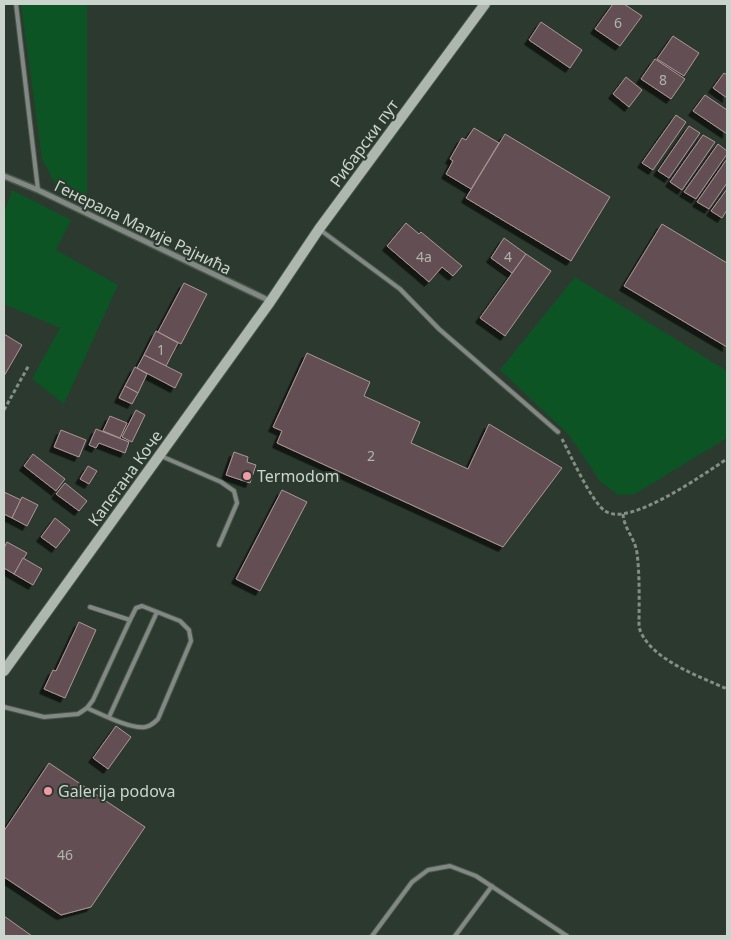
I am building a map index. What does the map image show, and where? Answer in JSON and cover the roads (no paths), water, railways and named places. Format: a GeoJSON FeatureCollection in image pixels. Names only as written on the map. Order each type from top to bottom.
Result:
{"type":"FeatureCollection","features":[{"type":"Feature","properties":{"kind":"main road","name":"Рибарски пут"},"geometry":{"type":"LineString","coordinates":[[270,302],[319,230],[485,4]]}},
{"type":"Feature","properties":{"kind":"main road","name":"Капетана Коче"},"geometry":{"type":"LineString","coordinates":[[4,671],[270,302]]}},
{"type":"Feature","properties":{"kind":"street","name":"Генерала Матије Рајнића"},"geometry":{"type":"LineString","coordinates":[[4,176],[38,190],[270,302]]}},
{"type":"Feature","properties":{"kind":"lane"},"geometry":{"type":"LineString","coordinates":[[16,4],[38,190]]}},
{"type":"Feature","properties":{"kind":"lane"},"geometry":{"type":"LineString","coordinates":[[319,230],[400,289],[439,329],[558,432]]}},
{"type":"Feature","properties":{"kind":"lane"},"geometry":{"type":"LineString","coordinates":[[160,455],[221,482],[234,491],[237,503],[219,545]]}},
{"type":"Feature","properties":{"kind":"lane"},"geometry":{"type":"LineString","coordinates":[[4,707],[44,717],[78,714],[86,708],[93,700],[136,608],[142,606],[180,620],[189,630],[191,641],[158,719],[152,725],[144,728],[128,724],[86,708]]}},
{"type":"Feature","properties":{"kind":"lane"},"geometry":{"type":"LineString","coordinates":[[90,607],[130,620]]}},
{"type":"Feature","properties":{"kind":"lane"},"geometry":{"type":"LineString","coordinates":[[109,717],[157,612]]}},
{"type":"Feature","properties":{"kind":"lane"},"geometry":{"type":"LineString","coordinates":[[372,936],[412,882],[428,870],[450,866],[476,876],[567,936]]}},
{"type":"Feature","properties":{"kind":"lane"},"geometry":{"type":"LineString","coordinates":[[455,936],[492,886]]}},
{"type":"Feature","properties":{"kind":"place","name":"Termodom"},"geometry":{"type":"Point","coordinates":[247,476]}},
{"type":"Feature","properties":{"kind":"place","name":"Galerija podova"},"geometry":{"type":"Point","coordinates":[48,791]}}]}
